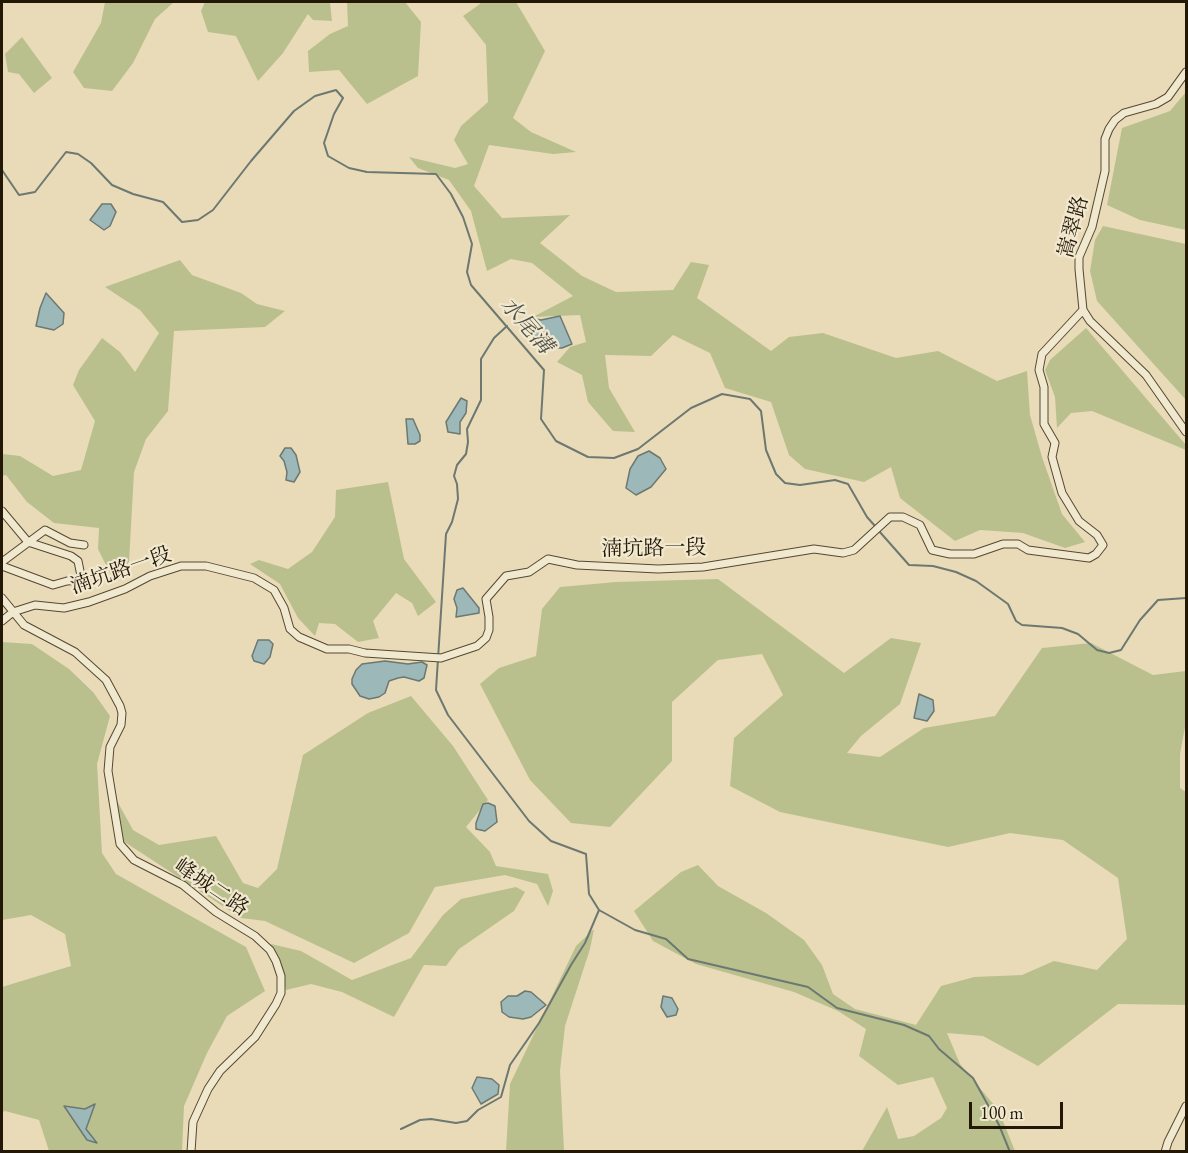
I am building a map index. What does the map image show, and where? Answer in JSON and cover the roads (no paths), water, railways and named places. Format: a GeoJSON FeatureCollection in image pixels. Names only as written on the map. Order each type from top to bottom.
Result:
{"type":"FeatureCollection","features":[{"type":"Feature","properties":{"kind":"street","name":"嵩翠路"},"geometry":{"type":"LineString","coordinates":[[1083,310],[1079,257],[1092,227],[1097,208],[1105,171],[1105,139],[1109,129],[1124,113],[1156,104],[1168,97],[1186,72]]}},
{"type":"Feature","properties":{"kind":"street"},"geometry":{"type":"LineString","coordinates":[[1083,310],[1090,321],[1146,375],[1186,432]]}},
{"type":"Feature","properties":{"kind":"street","name":"湳坑路一段"},"geometry":{"type":"LineString","coordinates":[[2,621],[13,612],[34,605],[64,608],[89,602],[125,589],[150,576],[181,566],[206,566],[254,578],[274,590],[284,608],[290,629],[298,637],[327,649],[441,658],[477,646],[486,638],[489,630],[489,617],[486,599],[506,576],[529,572],[548,559],[589,566],[658,569],[703,567],[814,549],[843,553],[854,550],[890,516],[903,517],[920,525],[932,550],[950,554],[974,554],[1003,543],[1018,544],[1028,550],[1089,558],[1096,554],[1102,545],[1097,535],[1079,521],[1062,493],[1052,457],[1054,443],[1044,424],[1044,387],[1039,370],[1042,354],[1083,310]]}},
{"type":"Feature","properties":{"kind":"street"},"geometry":{"type":"LineString","coordinates":[[2,511],[28,542],[71,556],[78,561],[80,571]]}},
{"type":"Feature","properties":{"kind":"street"},"geometry":{"type":"LineString","coordinates":[[82,580],[53,585],[2,564],[45,530],[70,543],[84,545]]}},
{"type":"Feature","properties":{"kind":"street","name":"峰城二路"},"geometry":{"type":"LineString","coordinates":[[2,598],[24,625],[75,652],[106,680],[120,706],[121,725],[110,747],[108,771],[120,844],[134,861],[183,885],[216,912],[255,936],[270,950],[276,961],[281,976],[281,993],[255,1037],[220,1071],[208,1089],[193,1122],[191,1152]]}},
{"type":"Feature","properties":{"kind":"street"},"geometry":{"type":"LineString","coordinates":[[1165,1152],[1186,1106]]}},
{"type":"Feature","properties":{"kind":"water"},"geometry":{"type":"Polygon","coordinates":[[[102,204],[111,204],[116,212],[110,226],[104,230],[90,220],[102,204]]]}},
{"type":"Feature","properties":{"kind":"water"},"geometry":{"type":"Polygon","coordinates":[[[46,293],[64,313],[63,324],[54,330],[36,326],[46,293]]]}},
{"type":"Feature","properties":{"kind":"water"},"geometry":{"type":"Polygon","coordinates":[[[560,316],[572,344],[562,348],[550,348],[548,337],[529,335],[526,330],[527,317],[541,320],[560,316]]]}},
{"type":"Feature","properties":{"kind":"water"},"geometry":{"type":"Polygon","coordinates":[[[461,398],[467,401],[466,413],[460,422],[460,434],[448,432],[446,422],[461,398]]]}},
{"type":"Feature","properties":{"kind":"water"},"geometry":{"type":"Polygon","coordinates":[[[406,419],[413,419],[420,435],[420,441],[415,444],[408,444],[406,419]]]}},
{"type":"Feature","properties":{"kind":"water"},"geometry":{"type":"Polygon","coordinates":[[[285,448],[291,448],[296,455],[300,472],[294,482],[286,480],[287,472],[280,456],[285,448]]]}},
{"type":"Feature","properties":{"kind":"water"},"geometry":{"type":"Polygon","coordinates":[[[649,451],[660,458],[666,469],[651,487],[636,495],[626,488],[630,469],[638,456],[649,451]]]}},
{"type":"Feature","properties":{"kind":"water"},"geometry":{"type":"Polygon","coordinates":[[[463,588],[479,608],[479,613],[456,617],[457,608],[454,599],[457,590],[463,588]]]}},
{"type":"Feature","properties":{"kind":"water"},"geometry":{"type":"Polygon","coordinates":[[[258,640],[269,640],[273,644],[270,657],[264,664],[254,661],[252,656],[258,640]]]}},
{"type":"Feature","properties":{"kind":"water"},"geometry":{"type":"Polygon","coordinates":[[[385,661],[408,664],[422,662],[427,665],[424,678],[419,681],[404,677],[398,678],[389,681],[385,693],[379,697],[369,699],[360,696],[352,684],[356,670],[362,664],[385,661]]]}},
{"type":"Feature","properties":{"kind":"water"},"geometry":{"type":"Polygon","coordinates":[[[919,694],[933,700],[934,711],[927,721],[914,718],[919,694]]]}},
{"type":"Feature","properties":{"kind":"water"},"geometry":{"type":"Polygon","coordinates":[[[488,803],[495,806],[497,822],[485,831],[476,829],[483,804],[488,803]]]}},
{"type":"Feature","properties":{"kind":"water"},"geometry":{"type":"Polygon","coordinates":[[[525,991],[531,992],[546,1005],[531,1017],[523,1019],[509,1017],[502,1012],[501,1002],[508,996],[517,996],[525,991]]]}},
{"type":"Feature","properties":{"kind":"water"},"geometry":{"type":"Polygon","coordinates":[[[663,996],[672,998],[678,1009],[676,1015],[667,1017],[661,1007],[663,996]]]}},
{"type":"Feature","properties":{"kind":"water"},"geometry":{"type":"Polygon","coordinates":[[[477,1077],[492,1079],[499,1085],[498,1094],[481,1104],[472,1088],[477,1077]]]}},
{"type":"Feature","properties":{"kind":"water"},"geometry":{"type":"Polygon","coordinates":[[[95,1104],[86,1129],[97,1143],[87,1140],[64,1106],[85,1109],[95,1104]]]}},
{"type":"Feature","properties":{"kind":"waterway","name":"水尾溝"},"geometry":{"type":"LineString","coordinates":[[2,170],[19,195],[35,192],[66,152],[78,154],[91,163],[112,185],[133,194],[163,202],[182,222],[198,220],[213,210],[294,111],[315,96],[336,90],[343,98],[334,114],[324,143],[328,156],[349,168],[367,172],[436,174],[451,194],[463,217],[472,244],[467,272],[471,285],[544,370],[541,419],[556,441],[588,457],[614,458],[638,449],[691,408],[722,394],[750,399],[761,411],[766,450],[776,474],[785,483],[800,485],[835,480],[848,484],[867,517],[875,526]]}},
{"type":"Feature","properties":{"kind":"waterway"},"geometry":{"type":"LineString","coordinates":[[507,326],[494,338],[481,359],[481,400],[467,429],[466,454],[457,465],[454,476],[458,499],[446,534],[436,690],[448,715],[529,821],[551,841],[586,854],[589,894],[599,910],[635,930],[666,939],[688,959],[808,987],[837,1008],[904,1025],[929,1036],[939,1049],[973,1078],[999,1125],[1010,1152]]}},
{"type":"Feature","properties":{"kind":"waterway","name":"水尾溝"},"geometry":{"type":"LineString","coordinates":[[879,531],[909,565],[933,566],[956,572],[976,581],[1008,604],[1016,621],[1022,625],[1062,628],[1078,634],[1097,650],[1109,653],[1121,650],[1140,620],[1158,600],[1186,598]]}},
{"type":"Feature","properties":{"kind":"waterway"},"geometry":{"type":"LineString","coordinates":[[401,1129],[420,1120],[431,1119],[456,1123],[467,1121],[478,1110],[501,1097],[510,1065],[539,1023],[585,943],[599,910]]}}]}
